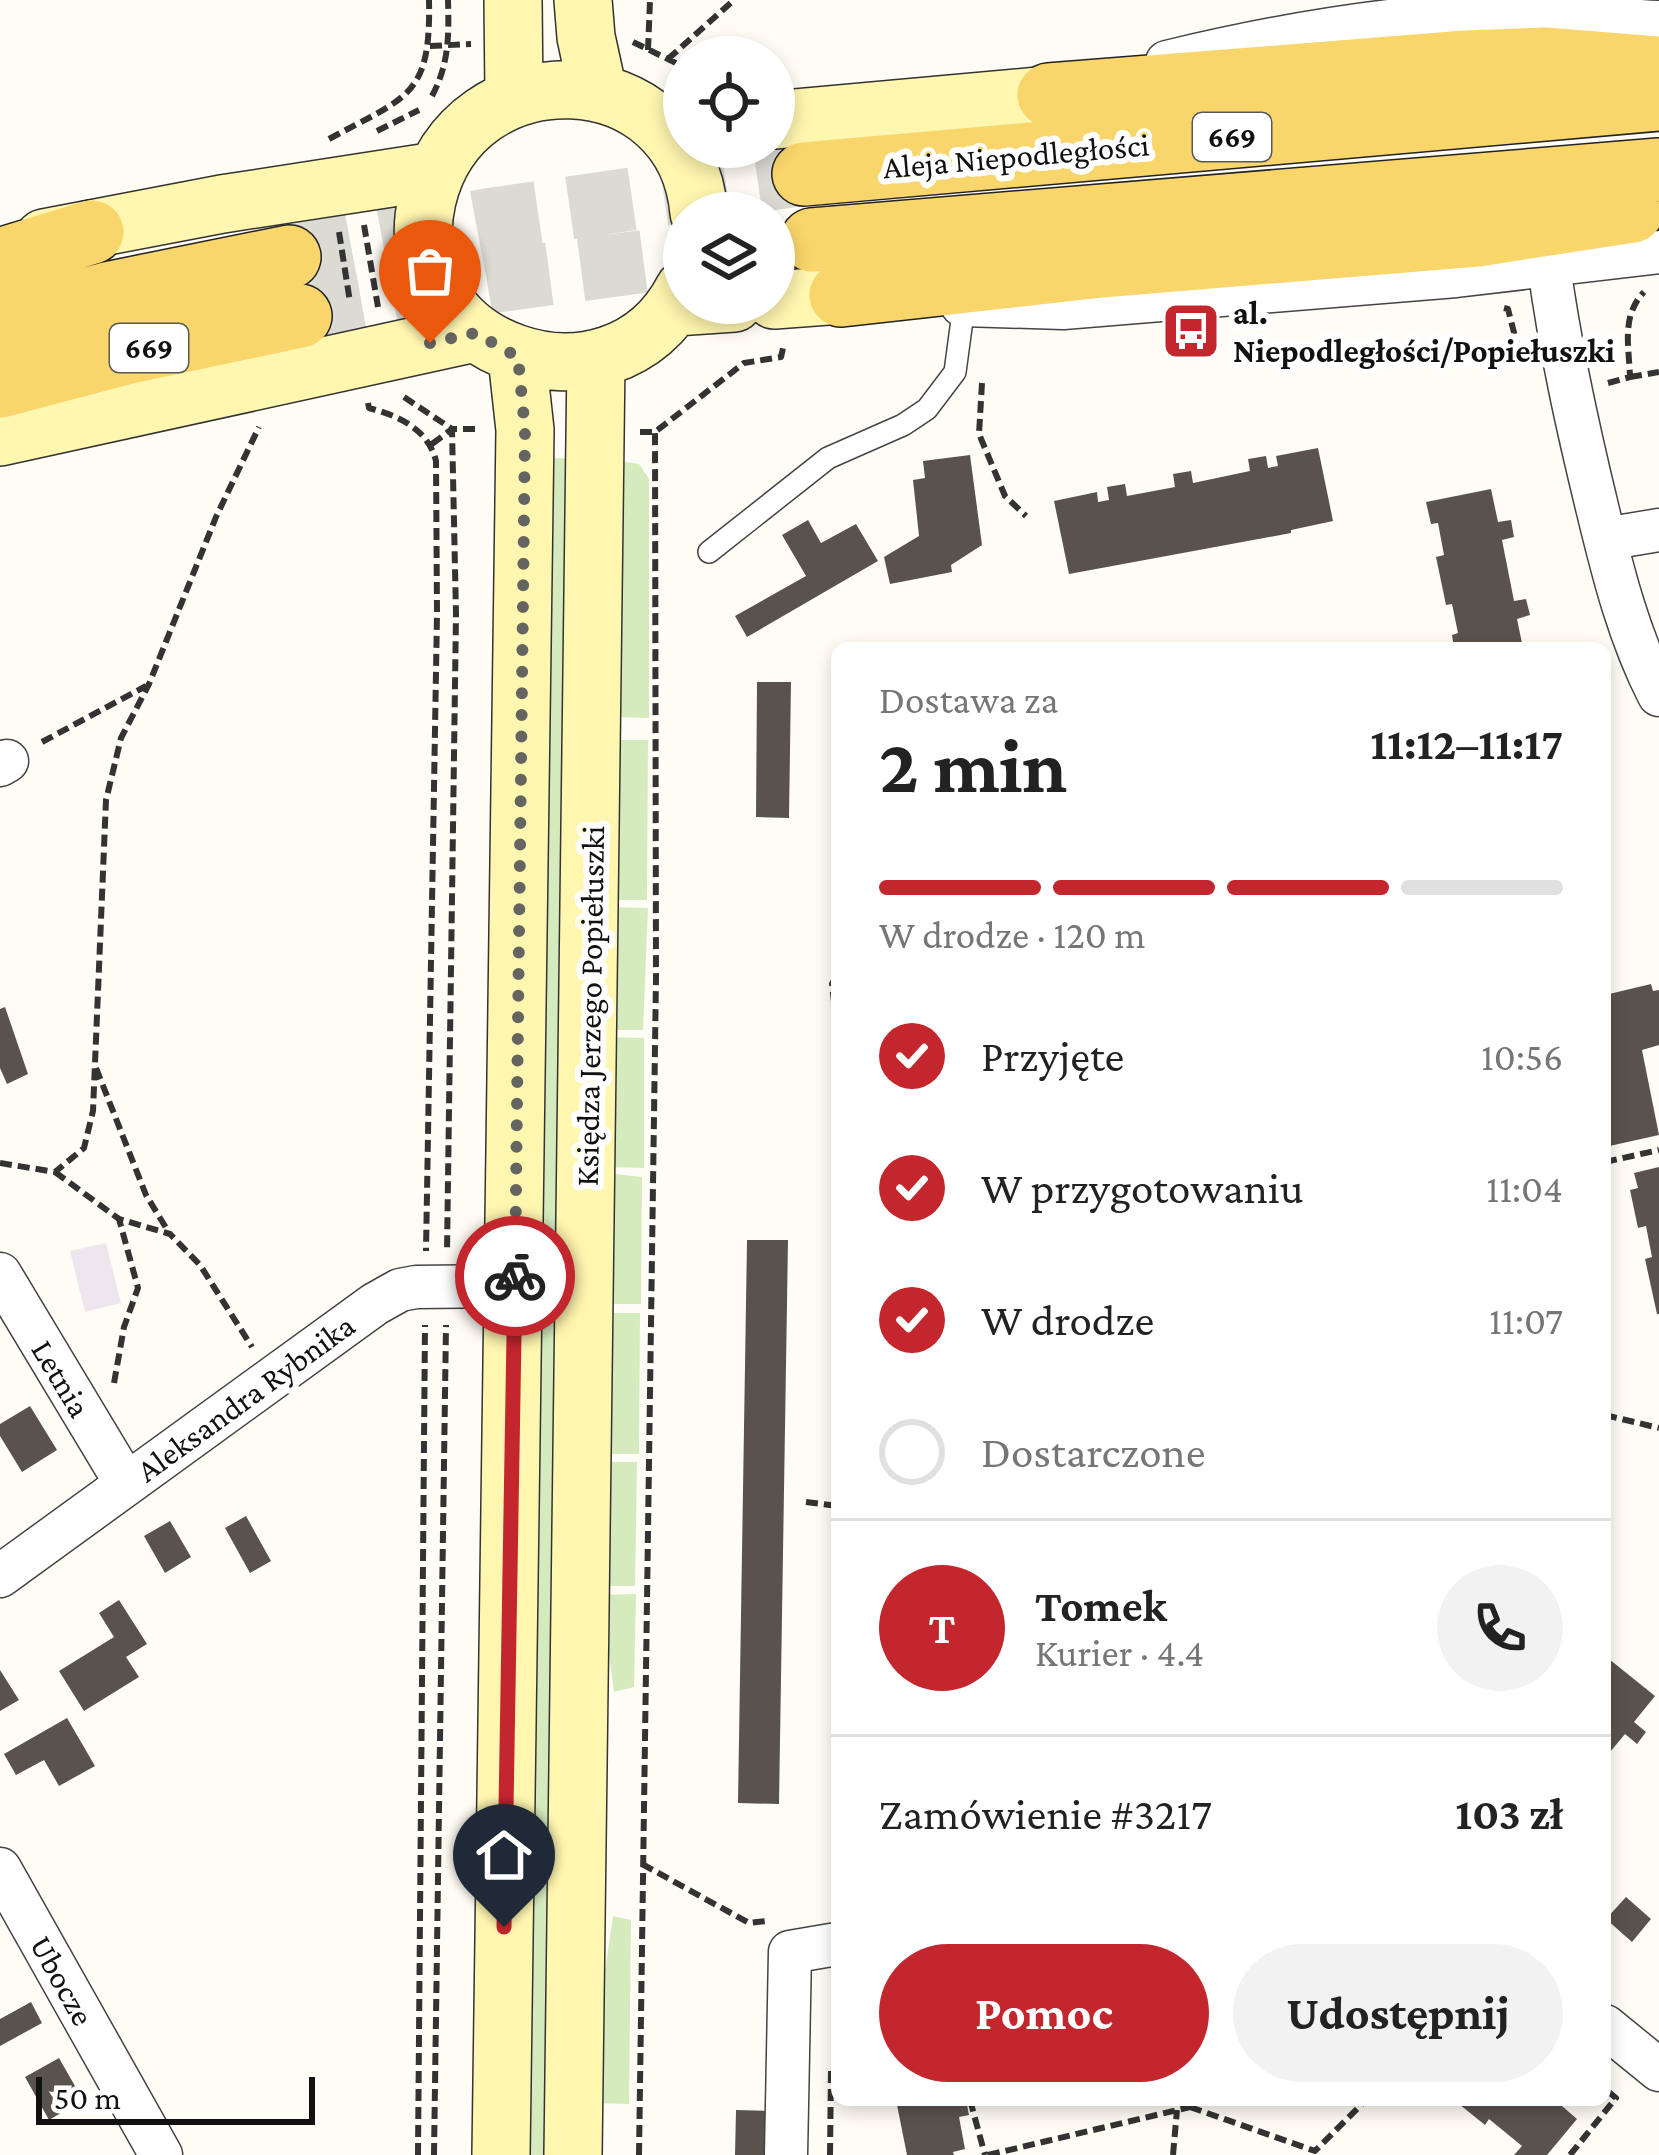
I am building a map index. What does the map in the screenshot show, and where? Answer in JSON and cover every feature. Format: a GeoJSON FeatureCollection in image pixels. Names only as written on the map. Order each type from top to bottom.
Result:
{"type":"FeatureCollection","features":[{"type":"Feature","properties":{"kind":"main road"},"geometry":{"type":"LineString","coordinates":[[513,0],[514,96]]}},
{"type":"Feature","properties":{"kind":"main road"},"geometry":{"type":"LineString","coordinates":[[583,0],[598,92]]}},
{"type":"Feature","properties":{"kind":"main road"},"geometry":{"type":"LineString","coordinates":[[795,118],[1466,62],[1545,59],[1659,68]]}},
{"type":"Feature","properties":{"kind":"main road"},"geometry":{"type":"LineString","coordinates":[[501,2155],[525,430],[496,345],[451,307],[433,276],[425,241],[426,205],[436,171],[455,139],[482,114],[514,96],[556,88],[598,92],[663,124]]}},
{"type":"Feature","properties":{"kind":"main road","name":"Aleja Niepodległości"},"geometry":{"type":"LineString","coordinates":[[804,174],[1659,100]]}},
{"type":"Feature","properties":{"kind":"main road","name":"Aleja Niepodległości"},"geometry":{"type":"LineString","coordinates":[[812,240],[1659,170]]}},
{"type":"Feature","properties":{"kind":"main road"},"geometry":{"type":"LineString","coordinates":[[0,260],[92,232],[221,204],[436,171]]}},
{"type":"Feature","properties":{"kind":"main road"},"geometry":{"type":"LineString","coordinates":[[806,312],[1101,266],[1477,235],[1659,207]]}},
{"type":"Feature","properties":{"kind":"main road"},"geometry":{"type":"LineString","coordinates":[[0,244],[92,232]]}},
{"type":"Feature","properties":{"kind":"main road","name":"669"},"geometry":{"type":"LineString","coordinates":[[0,322],[111,293],[294,286],[125,353],[0,386]]}},
{"type":"Feature","properties":{"kind":"main road"},"geometry":{"type":"LineString","coordinates":[[0,437],[386,353],[496,345],[557,364],[596,360],[640,340],[663,315]]}},
{"type":"Feature","properties":{"kind":"main road","name":"Księdza Jerzego Popiełuszki"},"geometry":{"type":"LineString","coordinates":[[573,2155],[596,360]]}},
{"type":"Feature","properties":{"kind":"street"},"geometry":{"type":"LineString","coordinates":[[1049,95],[1278,37],[1408,21],[1540,6],[1659,22]]}},
{"type":"Feature","properties":{"kind":"street"},"geometry":{"type":"LineString","coordinates":[[806,312],[963,324],[1063,308],[1549,266],[1659,252]]}},
{"type":"Feature","properties":{"kind":"street"},"geometry":{"type":"LineString","coordinates":[[1549,266],[1569,393],[1605,539],[1623,606],[1659,695]]}},
{"type":"Feature","properties":{"kind":"street"},"geometry":{"type":"LineString","coordinates":[[1605,539],[1659,530]]}},
{"type":"Feature","properties":{"kind":"street","name":"Letnia"},"geometry":{"type":"LineString","coordinates":[[0,1274],[124,1482]]}},
{"type":"Feature","properties":{"kind":"street","name":"Aleksandra Rybnika"},"geometry":{"type":"LineString","coordinates":[[0,1576],[374,1304],[400,1290],[515,1286]]}},
{"type":"Feature","properties":{"kind":"street","name":"Ubocze"},"geometry":{"type":"LineString","coordinates":[[0,1869],[160,2155]]}},
{"type":"Feature","properties":{"kind":"street"},"geometry":{"type":"LineString","coordinates":[[786,2155],[790,1952],[831,1945]]}},
{"type":"Feature","properties":{"kind":"street"},"geometry":{"type":"LineString","coordinates":[[1611,2031],[1659,2070]]}},
{"type":"Feature","properties":{"kind":"lane"},"geometry":{"type":"LineString","coordinates":[[709,552],[828,458],[903,425],[927,409],[955,371],[963,324]]}},
{"type":"Feature","properties":{"kind":"path"},"geometry":{"type":"LineString","coordinates":[[448,0],[450,44],[433,95],[419,109],[354,143],[392,390],[452,429]]}},
{"type":"Feature","properties":{"kind":"path"},"geometry":{"type":"LineString","coordinates":[[650,0],[649,50],[663,57]]}},
{"type":"Feature","properties":{"kind":"path"},"geometry":{"type":"LineString","coordinates":[[694,36],[734,0]]}},
{"type":"Feature","properties":{"kind":"path"},"geometry":{"type":"LineString","coordinates":[[430,46],[450,44]]}},
{"type":"Feature","properties":{"kind":"path"},"geometry":{"type":"LineString","coordinates":[[1630,377],[1628,320],[1634,303],[1645,291],[1659,286]]}},
{"type":"Feature","properties":{"kind":"path"},"geometry":{"type":"LineString","coordinates":[[1496,304],[1508,310],[1522,361]]}},
{"type":"Feature","properties":{"kind":"path"},"geometry":{"type":"LineString","coordinates":[[639,2155],[656,977],[655,432],[744,363],[782,357],[784,343],[806,312]]}},
{"type":"Feature","properties":{"kind":"path"},"geometry":{"type":"LineString","coordinates":[[963,324],[985,344],[979,434],[1005,496],[1026,516]]}},
{"type":"Feature","properties":{"kind":"path"},"geometry":{"type":"LineString","coordinates":[[1569,393],[1659,372]]}},
{"type":"Feature","properties":{"kind":"path"},"geometry":{"type":"LineString","coordinates":[[55,1172],[84,1148],[93,1111],[106,800],[121,738],[266,413]]}},
{"type":"Feature","properties":{"kind":"path"},"geometry":{"type":"LineString","coordinates":[[434,2155],[437,614],[432,444],[452,429]]}},
{"type":"Feature","properties":{"kind":"path"},"geometry":{"type":"LineString","coordinates":[[418,2155],[436,1286],[457,614],[452,429]]}},
{"type":"Feature","properties":{"kind":"path"},"geometry":{"type":"LineString","coordinates":[[3,763],[149,684]]}},
{"type":"Feature","properties":{"kind":"path"},"geometry":{"type":"LineString","coordinates":[[95,1065],[146,1195],[170,1234],[200,1265],[272,1377]]}},
{"type":"Feature","properties":{"kind":"path"},"geometry":{"type":"LineString","coordinates":[[1611,1161],[1659,1150]]}},
{"type":"Feature","properties":{"kind":"path"},"geometry":{"type":"LineString","coordinates":[[0,1162],[55,1172],[119,1219],[170,1234]]}},
{"type":"Feature","properties":{"kind":"path"},"geometry":{"type":"LineString","coordinates":[[98,1438],[138,1288],[119,1219]]}},
{"type":"Feature","properties":{"kind":"path"},"geometry":{"type":"LineString","coordinates":[[1611,1416],[1659,1428]]}},
{"type":"Feature","properties":{"kind":"path"},"geometry":{"type":"LineString","coordinates":[[806,1502],[831,1505]]}},
{"type":"Feature","properties":{"kind":"path"},"geometry":{"type":"LineString","coordinates":[[642,1864],[749,1923],[770,1921]]}},
{"type":"Feature","properties":{"kind":"path"},"geometry":{"type":"LineString","coordinates":[[830,2155],[831,2092]]}},
{"type":"Feature","properties":{"kind":"path"},"geometry":{"type":"LineString","coordinates":[[972,2106],[986,2155],[1185,2106]]}},
{"type":"Feature","properties":{"kind":"path"},"geometry":{"type":"LineString","coordinates":[[1194,2106],[1315,2153],[1360,2106]]}},
{"type":"Feature","properties":{"kind":"path"},"geometry":{"type":"LineString","coordinates":[[1570,2155],[1610,2106]]}},
{"type":"Feature","properties":{"kind":"path"},"geometry":{"type":"LineString","coordinates":[[1173,2155],[1177,2110]]}},
{"type":"Feature","properties":{"kind":"shaded area"},"geometry":{"type":"Polygon","coordinates":[[[106,1243],[121,1303],[85,1312],[70,1251],[106,1243]]]}},
{"type":"Feature","properties":{"kind":"green space"},"geometry":{"type":"Polygon","coordinates":[[[544,457],[572,459],[552,2155],[520,2155],[544,457]]]}},
{"type":"Feature","properties":{"kind":"green space"},"geometry":{"type":"Polygon","coordinates":[[[615,460],[639,464],[649,479],[649,718],[619,717],[615,460]]]}},
{"type":"Feature","properties":{"kind":"green space"},"geometry":{"type":"Polygon","coordinates":[[[618,740],[648,740],[647,900],[609,900],[618,740]]]}},
{"type":"Feature","properties":{"kind":"green space"},"geometry":{"type":"Polygon","coordinates":[[[610,907],[648,908],[643,1030],[608,1030],[610,907]]]}},
{"type":"Feature","properties":{"kind":"green space"},"geometry":{"type":"Polygon","coordinates":[[[608,1037],[644,1038],[644,1168],[607,1167],[608,1037]]]}},
{"type":"Feature","properties":{"kind":"green space"},"geometry":{"type":"Polygon","coordinates":[[[606,1173],[642,1177],[641,1304],[605,1304],[606,1173]]]}},
{"type":"Feature","properties":{"kind":"green space"},"geometry":{"type":"Polygon","coordinates":[[[606,1313],[640,1313],[639,1454],[605,1454],[606,1313]]]}},
{"type":"Feature","properties":{"kind":"green space"},"geometry":{"type":"Polygon","coordinates":[[[604,1462],[637,1462],[635,1586],[603,1586],[604,1462]]]}},
{"type":"Feature","properties":{"kind":"green space"},"geometry":{"type":"Polygon","coordinates":[[[636,1594],[634,1687],[614,1692],[601,1595],[636,1594]]]}},
{"type":"Feature","properties":{"kind":"green space"},"geometry":{"type":"Polygon","coordinates":[[[613,1916],[631,1920],[629,2104],[593,2103],[593,2054],[613,1916]]]}},
{"type":"Feature","properties":{"kind":"building"},"geometry":{"type":"Polygon","coordinates":[[[1318,448],[1333,521],[1069,574],[1054,501],[1097,492],[1098,502],[1109,500],[1107,487],[1125,484],[1127,496],[1175,487],[1173,474],[1191,471],[1193,483],[1250,471],[1248,459],[1266,456],[1268,468],[1278,466],[1276,456],[1318,448]]]}},
{"type":"Feature","properties":{"kind":"building"},"geometry":{"type":"Polygon","coordinates":[[[970,455],[982,545],[951,565],[952,572],[890,584],[884,557],[919,536],[913,480],[925,478],[923,461],[970,455]]]}},
{"type":"Feature","properties":{"kind":"building"},"geometry":{"type":"Polygon","coordinates":[[[1491,489],[1498,522],[1511,520],[1514,537],[1502,540],[1514,601],[1526,599],[1530,615],[1517,619],[1522,642],[1453,642],[1452,635],[1458,633],[1452,604],[1446,605],[1436,557],[1444,555],[1438,523],[1431,524],[1426,502],[1491,489]]]}},
{"type":"Feature","properties":{"kind":"building"},"geometry":{"type":"Polygon","coordinates":[[[808,520],[821,543],[856,524],[878,561],[747,637],[735,616],[806,576],[782,535],[808,520]]]}},
{"type":"Feature","properties":{"kind":"building"},"geometry":{"type":"Polygon","coordinates":[[[757,682],[791,682],[789,818],[756,817],[757,682]]]}},
{"type":"Feature","properties":{"kind":"building"},"geometry":{"type":"Polygon","coordinates":[[[1651,984],[1653,991],[1659,990],[1659,1045],[1642,1050],[1659,1135],[1611,1146],[1611,994],[1651,984]]]}},
{"type":"Feature","properties":{"kind":"building"},"geometry":{"type":"Polygon","coordinates":[[[5,1007],[28,1074],[7,1084],[0,1068],[0,1009],[5,1007]]]}},
{"type":"Feature","properties":{"kind":"building"},"geometry":{"type":"Polygon","coordinates":[[[1659,1167],[1657,1314],[1645,1259],[1652,1257],[1646,1226],[1638,1228],[1630,1190],[1638,1188],[1634,1173],[1659,1167]]]}},
{"type":"Feature","properties":{"kind":"building"},"geometry":{"type":"Polygon","coordinates":[[[747,1240],[788,1240],[779,1804],[738,1803],[747,1240]]]}},
{"type":"Feature","properties":{"kind":"building"},"geometry":{"type":"Polygon","coordinates":[[[30,1406],[57,1450],[22,1472],[0,1436],[0,1424],[30,1406]]]}},
{"type":"Feature","properties":{"kind":"building"},"geometry":{"type":"Polygon","coordinates":[[[246,1516],[271,1561],[250,1573],[225,1528],[246,1516]]]}},
{"type":"Feature","properties":{"kind":"building"},"geometry":{"type":"Polygon","coordinates":[[[170,1521],[191,1557],[165,1573],[144,1536],[170,1521]]]}},
{"type":"Feature","properties":{"kind":"building"},"geometry":{"type":"Polygon","coordinates":[[[119,1600],[147,1644],[126,1657],[139,1677],[84,1711],[59,1671],[114,1637],[99,1613],[119,1600]]]}},
{"type":"Feature","properties":{"kind":"building"},"geometry":{"type":"Polygon","coordinates":[[[1611,1661],[1655,1696],[1634,1722],[1646,1732],[1637,1744],[1625,1734],[1611,1751],[1611,1661]]]}},
{"type":"Feature","properties":{"kind":"building"},"geometry":{"type":"Polygon","coordinates":[[[0,1670],[19,1700],[0,1711],[0,1670]]]}},
{"type":"Feature","properties":{"kind":"building"},"geometry":{"type":"Polygon","coordinates":[[[67,1718],[95,1766],[59,1786],[44,1760],[16,1775],[4,1754],[67,1718]]]}},
{"type":"Feature","properties":{"kind":"building"},"geometry":{"type":"Polygon","coordinates":[[[1626,1897],[1651,1919],[1632,1942],[1611,1923],[1611,1914],[1626,1897]]]}},
{"type":"Feature","properties":{"kind":"building"},"geometry":{"type":"Polygon","coordinates":[[[31,2002],[42,2023],[0,2046],[0,2019],[31,2002]]]}},
{"type":"Feature","properties":{"kind":"building"},"geometry":{"type":"Polygon","coordinates":[[[59,2058],[83,2100],[49,2120],[25,2077],[59,2058]]]}},
{"type":"Feature","properties":{"kind":"building"},"geometry":{"type":"Polygon","coordinates":[[[897,2106],[967,2106],[969,2115],[959,2117],[965,2149],[954,2155],[907,2155],[897,2106]]]}},
{"type":"Feature","properties":{"kind":"building"},"geometry":{"type":"Polygon","coordinates":[[[1461,2106],[1562,2106],[1577,2119],[1547,2155],[1514,2155],[1522,2146],[1489,2119],[1485,2125],[1461,2106]]]}},
{"type":"Feature","properties":{"kind":"building"},"geometry":{"type":"Polygon","coordinates":[[[736,2110],[773,2111],[773,2155],[735,2155],[736,2110]]]}},
{"type":"Feature","properties":{"kind":"tunnel"},"geometry":{"type":"LineString","coordinates":[[289,257],[487,220],[804,174]]}},
{"type":"Feature","properties":{"kind":"tunnel"},"geometry":{"type":"LineString","coordinates":[[300,316],[496,281],[663,259]]}},
{"type":"Feature","properties":{"kind":"way so far"},"geometry":{"type":"LineString","coordinates":[[430,343],[475,333],[518,357],[525,430],[515,1276]]}},
{"type":"Feature","properties":{"kind":"place","name":"al. Niepodległości/Popiełuszki"},"geometry":{"type":"Point","coordinates":[1191,331]}},
{"type":"Feature","properties":{"kind":"route"},"geometry":{"type":"LineString","coordinates":[[504,1927],[515,1276]]}}]}
